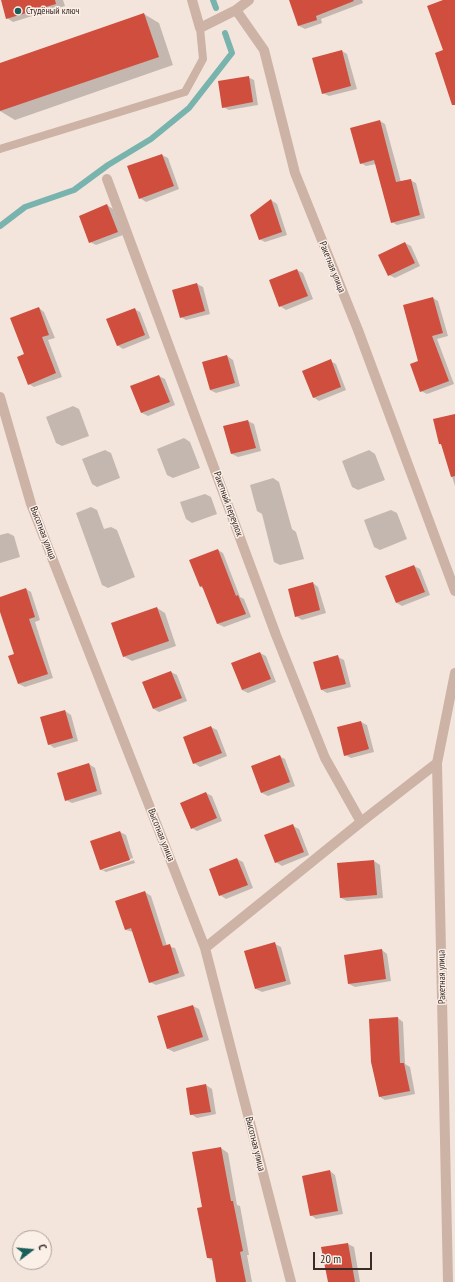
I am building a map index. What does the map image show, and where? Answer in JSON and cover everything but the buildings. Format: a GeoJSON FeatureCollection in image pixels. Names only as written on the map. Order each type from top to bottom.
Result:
{"type":"FeatureCollection","features":[{"type":"Feature","properties":{"kind":"street"},"geometry":{"type":"LineString","coordinates":[[192,0],[200,28],[236,10],[249,0]]}},
{"type":"Feature","properties":{"kind":"street","name":"Ракетная улица"},"geometry":{"type":"LineString","coordinates":[[236,10],[264,50],[295,173],[358,330],[455,591]]}},
{"type":"Feature","properties":{"kind":"street","name":"Ракетный переулок"},"geometry":{"type":"LineString","coordinates":[[107,180],[276,635],[322,751],[361,822]]}},
{"type":"Feature","properties":{"kind":"street","name":"Высотная улица"},"geometry":{"type":"LineString","coordinates":[[0,397],[31,504],[205,948],[291,1282]]}},
{"type":"Feature","properties":{"kind":"street","name":"Ракетная улица"},"geometry":{"type":"LineString","coordinates":[[448,1282],[437,763],[455,673]]}},
{"type":"Feature","properties":{"kind":"street"},"geometry":{"type":"LineString","coordinates":[[205,948],[361,822],[437,763]]}},
{"type":"Feature","properties":{"kind":"lane"},"geometry":{"type":"LineString","coordinates":[[0,149],[185,92],[203,59],[200,28]]}},
{"type":"Feature","properties":{"kind":"waterway"},"geometry":{"type":"LineString","coordinates":[[213,0],[216,8]]}},
{"type":"Feature","properties":{"kind":"waterway"},"geometry":{"type":"LineString","coordinates":[[0,226],[25,207],[74,190],[108,165],[151,139],[189,108],[232,53],[225,33]]}},
{"type":"Feature","properties":{"kind":"place","name":"Студёный ключ"},"geometry":{"type":"Point","coordinates":[18,11]}}]}
